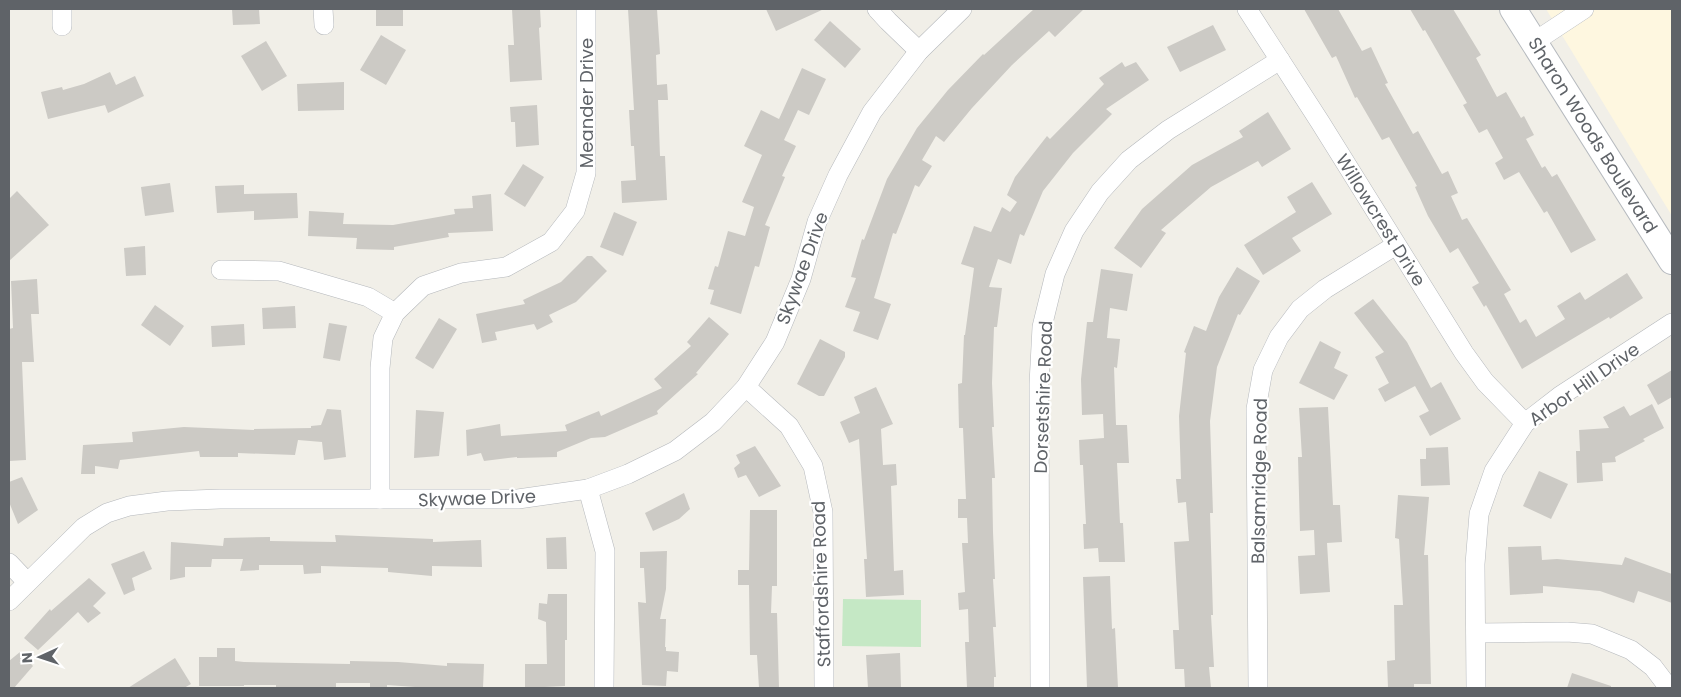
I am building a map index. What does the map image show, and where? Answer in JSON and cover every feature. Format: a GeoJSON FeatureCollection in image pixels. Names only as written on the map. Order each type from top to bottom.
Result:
{"type":"FeatureCollection","features":[{"type":"Feature","properties":{"kind":"street","name":"Meander Drive"},"geometry":{"type":"LineString","coordinates":[[380,499],[380,368],[383,338],[395,313],[424,286],[461,273],[506,268],[551,242],[576,211],[586,172],[586,9]]}},
{"type":"Feature","properties":{"kind":"street"},"geometry":{"type":"LineString","coordinates":[[878,9],[919,51]]}},
{"type":"Feature","properties":{"kind":"street","name":"Skywae Drive"},"geometry":{"type":"LineString","coordinates":[[9,601],[84,527],[107,513],[129,506],[167,501],[220,499],[518,500],[588,489],[628,474],[675,451],[713,422],[746,387],[775,342],[801,279],[817,222],[838,175],[872,112],[919,51],[962,9]]}},
{"type":"Feature","properties":{"kind":"street","name":"Willowcrest Drive"},"geometry":{"type":"LineString","coordinates":[[1247,9],[1464,353],[1485,382],[1526,423]]}},
{"type":"Feature","properties":{"kind":"street","name":"Sharon Woods Boulevard"},"geometry":{"type":"LineString","coordinates":[[1513,9],[1672,261]]}},
{"type":"Feature","properties":{"kind":"street"},"geometry":{"type":"LineString","coordinates":[[1534,42],[1584,9]]}},
{"type":"Feature","properties":{"kind":"street","name":"Dorsetshire Road"},"geometry":{"type":"LineString","coordinates":[[1040,688],[1040,384],[1042,327],[1055,274],[1074,231],[1100,192],[1129,160],[1168,130],[1280,60]]}},
{"type":"Feature","properties":{"kind":"street","name":"Balsamridge Road"},"geometry":{"type":"LineString","coordinates":[[1258,688],[1256,409],[1263,370],[1279,337],[1300,309],[1325,289],[1396,245]]}},
{"type":"Feature","properties":{"kind":"street"},"geometry":{"type":"LineString","coordinates":[[221,270],[279,270],[368,297],[395,313]]}},
{"type":"Feature","properties":{"kind":"street","name":"Arbor Hill Drive"},"geometry":{"type":"LineString","coordinates":[[1476,688],[1475,564],[1479,514],[1494,471],[1526,423],[1560,396],[1672,323]]}},
{"type":"Feature","properties":{"kind":"street","name":"Staffordshire Road"},"geometry":{"type":"LineString","coordinates":[[746,387],[789,426],[813,466],[823,512],[824,688]]}},
{"type":"Feature","properties":{"kind":"street"},"geometry":{"type":"LineString","coordinates":[[588,489],[605,550],[604,688]]}},
{"type":"Feature","properties":{"kind":"street"},"geometry":{"type":"LineString","coordinates":[[9,563],[27,582]]}},
{"type":"Feature","properties":{"kind":"street"},"geometry":{"type":"LineString","coordinates":[[1476,633],[1567,632],[1592,634],[1631,650],[1654,667],[1670,688]]}},
{"type":"Feature","properties":{"kind":"shaded area"},"geometry":{"type":"Polygon","coordinates":[[[1546,9],[1672,9],[1672,216],[1546,9]]]}},
{"type":"Feature","properties":{"kind":"green space"},"geometry":{"type":"Polygon","coordinates":[[[843,599],[921,600],[921,647],[842,646],[843,599]]]}},
{"type":"Feature","properties":{"kind":"building"},"geometry":{"type":"Polygon","coordinates":[[[232,9],[259,9],[260,24],[233,25],[232,9]]]}},
{"type":"Feature","properties":{"kind":"building"},"geometry":{"type":"Polygon","coordinates":[[[376,9],[403,9],[403,26],[376,26],[376,9]]]}},
{"type":"Feature","properties":{"kind":"building"},"geometry":{"type":"Polygon","coordinates":[[[512,9],[540,9],[541,27],[539,28],[542,80],[510,82],[508,45],[514,45],[512,9]]]}},
{"type":"Feature","properties":{"kind":"building"},"geometry":{"type":"Polygon","coordinates":[[[628,9],[657,9],[660,54],[656,55],[657,85],[667,84],[668,100],[658,100],[660,156],[665,156],[667,200],[622,203],[621,181],[636,180],[634,146],[631,146],[629,110],[634,110],[628,9]]]}},
{"type":"Feature","properties":{"kind":"building"},"geometry":{"type":"Polygon","coordinates":[[[766,9],[824,9],[776,31],[766,9]]]}},
{"type":"Feature","properties":{"kind":"building"},"geometry":{"type":"Polygon","coordinates":[[[1034,9],[1084,9],[1055,37],[1049,31],[1012,65],[972,108],[944,142],[936,136],[922,160],[932,166],[919,187],[915,185],[896,234],[893,233],[874,298],[891,304],[878,340],[853,331],[860,312],[845,307],[856,278],[851,277],[862,239],[864,240],[887,179],[917,128],[948,90],[983,54],[1034,9]]]}},
{"type":"Feature","properties":{"kind":"building"},"geometry":{"type":"Polygon","coordinates":[[[1304,9],[1338,9],[1362,51],[1371,47],[1388,83],[1385,84],[1413,134],[1418,131],[1442,174],[1448,171],[1458,193],[1451,196],[1462,220],[1467,218],[1511,290],[1504,294],[1520,323],[1526,319],[1536,337],[1565,319],[1557,306],[1580,292],[1585,300],[1627,273],[1643,298],[1522,369],[1486,305],[1484,307],[1472,287],[1479,283],[1458,248],[1450,253],[1428,216],[1415,187],[1417,186],[1389,137],[1382,140],[1357,97],[1355,98],[1336,56],[1332,58],[1304,9]]]}},
{"type":"Feature","properties":{"kind":"building"},"geometry":{"type":"Polygon","coordinates":[[[1410,9],[1453,9],[1481,55],[1476,58],[1497,97],[1506,92],[1521,118],[1524,116],[1534,135],[1526,139],[1542,168],[1545,166],[1552,177],[1557,174],[1596,240],[1571,253],[1547,211],[1544,213],[1519,172],[1504,180],[1495,163],[1503,158],[1487,129],[1479,133],[1463,105],[1467,103],[1425,30],[1423,31],[1410,9]]]}},
{"type":"Feature","properties":{"kind":"building"},"geometry":{"type":"Polygon","coordinates":[[[830,21],[861,49],[845,68],[814,40],[830,21]]]}},
{"type":"Feature","properties":{"kind":"building"},"geometry":{"type":"Polygon","coordinates":[[[1213,25],[1226,50],[1180,72],[1167,47],[1213,25]]]}},
{"type":"Feature","properties":{"kind":"building"},"geometry":{"type":"Polygon","coordinates":[[[381,35],[406,50],[386,85],[360,70],[381,35]]]}},
{"type":"Feature","properties":{"kind":"building"},"geometry":{"type":"Polygon","coordinates":[[[266,41],[287,76],[262,91],[241,56],[266,41]]]}},
{"type":"Feature","properties":{"kind":"building"},"geometry":{"type":"Polygon","coordinates":[[[1122,62],[1125,67],[1136,62],[1149,80],[1106,109],[1112,114],[1073,153],[1043,191],[1024,236],[1020,234],[1011,264],[998,259],[989,287],[1002,288],[997,327],[994,327],[992,383],[995,478],[992,478],[995,579],[993,579],[996,627],[993,627],[996,677],[994,677],[994,688],[967,688],[965,642],[969,642],[968,609],[959,610],[958,593],[965,592],[962,543],[968,543],[967,518],[958,518],[958,499],[966,499],[963,428],[959,428],[958,384],[962,383],[964,335],[974,268],[961,264],[974,226],[991,232],[1002,207],[1010,212],[1017,202],[1007,195],[1015,177],[1047,136],[1050,139],[1104,84],[1099,78],[1122,62]]]}},
{"type":"Feature","properties":{"kind":"building"},"geometry":{"type":"Polygon","coordinates":[[[802,68],[826,79],[809,115],[798,110],[784,140],[796,146],[782,176],[785,177],[765,225],[770,227],[759,267],[755,266],[741,314],[710,304],[714,290],[708,289],[715,266],[718,267],[728,231],[745,236],[754,207],[742,202],[762,155],[744,146],[761,110],[779,119],[802,68]]]}},
{"type":"Feature","properties":{"kind":"building"},"geometry":{"type":"Polygon","coordinates":[[[110,72],[116,85],[135,76],[144,96],[108,113],[105,105],[48,119],[41,92],[62,87],[63,90],[84,84],[110,72]]]}},
{"type":"Feature","properties":{"kind":"building"},"geometry":{"type":"Polygon","coordinates":[[[344,82],[344,110],[298,111],[297,84],[344,82]]]}},
{"type":"Feature","properties":{"kind":"building"},"geometry":{"type":"Polygon","coordinates":[[[537,105],[539,145],[516,147],[515,122],[511,122],[510,107],[537,105]]]}},
{"type":"Feature","properties":{"kind":"building"},"geometry":{"type":"Polygon","coordinates":[[[1268,112],[1291,149],[1262,167],[1258,161],[1211,187],[1161,230],[1166,233],[1141,268],[1114,248],[1142,209],[1192,165],[1243,137],[1239,131],[1268,112]]]}},
{"type":"Feature","properties":{"kind":"building"},"geometry":{"type":"Polygon","coordinates":[[[523,164],[544,177],[525,207],[504,194],[523,164]]]}},
{"type":"Feature","properties":{"kind":"building"},"geometry":{"type":"Polygon","coordinates":[[[1312,182],[1332,214],[1292,238],[1301,251],[1263,275],[1244,245],[1296,212],[1287,197],[1312,182]]]}},
{"type":"Feature","properties":{"kind":"building"},"geometry":{"type":"Polygon","coordinates":[[[170,183],[174,212],[145,216],[141,187],[170,183]]]}},
{"type":"Feature","properties":{"kind":"building"},"geometry":{"type":"Polygon","coordinates":[[[244,185],[244,194],[297,193],[298,218],[254,220],[254,211],[217,213],[215,186],[244,185]]]}},
{"type":"Feature","properties":{"kind":"building"},"geometry":{"type":"Polygon","coordinates":[[[17,191],[49,225],[9,261],[9,199],[17,191]]]}},
{"type":"Feature","properties":{"kind":"building"},"geometry":{"type":"Polygon","coordinates":[[[491,194],[493,231],[448,233],[449,237],[394,247],[394,250],[356,249],[357,238],[308,236],[309,211],[344,213],[343,224],[393,225],[455,214],[454,209],[473,208],[472,196],[491,194]]]}},
{"type":"Feature","properties":{"kind":"building"},"geometry":{"type":"Polygon","coordinates":[[[614,212],[637,222],[623,256],[600,247],[614,212]]]}},
{"type":"Feature","properties":{"kind":"building"},"geometry":{"type":"Polygon","coordinates":[[[145,246],[146,275],[126,276],[124,248],[145,246]]]}},
{"type":"Feature","properties":{"kind":"building"},"geometry":{"type":"Polygon","coordinates":[[[587,256],[592,256],[607,271],[576,302],[549,315],[553,322],[537,330],[534,324],[495,332],[497,340],[482,343],[476,314],[525,304],[523,300],[561,282],[587,256]]]}},
{"type":"Feature","properties":{"kind":"building"},"geometry":{"type":"Polygon","coordinates":[[[1237,267],[1260,281],[1240,315],[1238,314],[1217,367],[1210,421],[1213,513],[1210,513],[1213,615],[1211,615],[1214,667],[1209,667],[1211,688],[1185,688],[1184,669],[1175,669],[1173,630],[1179,630],[1174,542],[1189,541],[1186,502],[1178,503],[1176,479],[1181,479],[1179,416],[1186,353],[1184,352],[1194,326],[1206,331],[1219,297],[1237,267]]]}},
{"type":"Feature","properties":{"kind":"building"},"geometry":{"type":"Polygon","coordinates":[[[1101,269],[1133,274],[1127,311],[1110,308],[1107,338],[1120,339],[1117,368],[1114,367],[1116,425],[1127,425],[1129,463],[1117,463],[1120,523],[1123,523],[1125,562],[1099,562],[1098,548],[1084,549],[1083,524],[1086,524],[1083,465],[1080,465],[1079,440],[1104,438],[1103,414],[1082,415],[1081,379],[1087,322],[1093,322],[1101,269]]]}},
{"type":"Feature","properties":{"kind":"building"},"geometry":{"type":"Polygon","coordinates":[[[37,279],[39,314],[31,314],[34,362],[22,362],[26,460],[9,461],[9,329],[13,328],[11,281],[37,279]]]}},
{"type":"Feature","properties":{"kind":"building"},"geometry":{"type":"Polygon","coordinates":[[[1373,299],[1407,342],[1431,388],[1441,382],[1461,419],[1430,436],[1419,416],[1429,411],[1415,386],[1385,402],[1378,389],[1389,383],[1375,357],[1384,352],[1354,313],[1373,299]]]}},
{"type":"Feature","properties":{"kind":"building"},"geometry":{"type":"Polygon","coordinates":[[[155,305],[184,326],[170,346],[141,325],[155,305]]]}},
{"type":"Feature","properties":{"kind":"building"},"geometry":{"type":"Polygon","coordinates":[[[295,306],[296,328],[263,329],[262,308],[295,306]]]}},
{"type":"Feature","properties":{"kind":"building"},"geometry":{"type":"Polygon","coordinates":[[[709,317],[729,334],[696,373],[698,374],[657,411],[658,414],[605,437],[591,438],[557,452],[557,457],[517,457],[484,461],[481,453],[467,456],[466,430],[500,424],[501,436],[567,431],[565,425],[599,411],[601,416],[662,388],[654,379],[691,346],[687,342],[709,317]]]}},
{"type":"Feature","properties":{"kind":"building"},"geometry":{"type":"Polygon","coordinates":[[[439,318],[457,329],[433,369],[415,358],[439,318]]]}},
{"type":"Feature","properties":{"kind":"building"},"geometry":{"type":"Polygon","coordinates":[[[329,323],[347,326],[340,361],[323,358],[329,323]]]}},
{"type":"Feature","properties":{"kind":"building"},"geometry":{"type":"Polygon","coordinates":[[[244,324],[245,345],[212,347],[211,326],[244,324]]]}},
{"type":"Feature","properties":{"kind":"building"},"geometry":{"type":"Polygon","coordinates":[[[820,339],[845,352],[845,357],[824,396],[819,396],[797,384],[820,339]]]}},
{"type":"Feature","properties":{"kind":"building"},"geometry":{"type":"Polygon","coordinates":[[[1320,341],[1341,352],[1334,368],[1348,375],[1334,400],[1299,383],[1320,341]]]}},
{"type":"Feature","properties":{"kind":"building"},"geometry":{"type":"Polygon","coordinates":[[[1672,370],[1672,397],[1658,405],[1647,385],[1672,370]]]}},
{"type":"Feature","properties":{"kind":"building"},"geometry":{"type":"Polygon","coordinates":[[[876,387],[893,424],[881,429],[883,465],[896,464],[897,485],[891,486],[894,571],[903,570],[904,595],[866,597],[864,559],[867,559],[859,439],[849,443],[840,422],[860,413],[854,397],[876,387]]]}},
{"type":"Feature","properties":{"kind":"building"},"geometry":{"type":"Polygon","coordinates":[[[1652,404],[1664,428],[1643,439],[1645,441],[1615,457],[1616,462],[1602,463],[1603,481],[1577,483],[1576,451],[1580,451],[1579,430],[1609,428],[1603,417],[1624,406],[1630,416],[1652,404]]]}},
{"type":"Feature","properties":{"kind":"building"},"geometry":{"type":"Polygon","coordinates":[[[1328,407],[1333,505],[1340,505],[1342,542],[1327,543],[1330,592],[1300,594],[1298,556],[1315,555],[1314,530],[1300,531],[1298,457],[1302,457],[1299,408],[1328,407]]]}},
{"type":"Feature","properties":{"kind":"building"},"geometry":{"type":"Polygon","coordinates":[[[327,409],[341,410],[346,457],[324,460],[322,442],[298,440],[295,455],[238,453],[238,457],[200,457],[199,451],[120,460],[118,469],[95,466],[95,474],[81,474],[83,445],[133,442],[132,432],[184,427],[254,430],[311,428],[311,426],[321,425],[327,409]]]}},
{"type":"Feature","properties":{"kind":"building"},"geometry":{"type":"Polygon","coordinates":[[[416,410],[444,412],[439,456],[414,458],[416,410]]]}},
{"type":"Feature","properties":{"kind":"building"},"geometry":{"type":"Polygon","coordinates":[[[755,446],[781,486],[759,497],[746,475],[738,478],[734,468],[740,463],[736,455],[755,446]]]}},
{"type":"Feature","properties":{"kind":"building"},"geometry":{"type":"Polygon","coordinates":[[[1448,447],[1450,485],[1421,486],[1420,459],[1426,459],[1426,448],[1448,447]]]}},
{"type":"Feature","properties":{"kind":"building"},"geometry":{"type":"Polygon","coordinates":[[[1539,471],[1568,484],[1551,519],[1523,506],[1539,471]]]}},
{"type":"Feature","properties":{"kind":"building"},"geometry":{"type":"Polygon","coordinates":[[[22,477],[38,510],[18,524],[9,502],[9,482],[22,477]]]}},
{"type":"Feature","properties":{"kind":"building"},"geometry":{"type":"Polygon","coordinates":[[[684,493],[690,509],[679,519],[653,531],[645,513],[684,493]]]}},
{"type":"Feature","properties":{"kind":"building"},"geometry":{"type":"Polygon","coordinates":[[[1398,495],[1429,497],[1424,555],[1428,555],[1431,684],[1414,684],[1414,688],[1388,688],[1387,661],[1395,660],[1394,605],[1403,605],[1399,539],[1395,538],[1398,495]]]}},
{"type":"Feature","properties":{"kind":"building"},"geometry":{"type":"Polygon","coordinates":[[[750,510],[777,510],[777,586],[772,586],[771,613],[777,613],[779,688],[759,688],[757,655],[750,655],[749,585],[738,585],[738,570],[749,570],[750,510]]]}},
{"type":"Feature","properties":{"kind":"building"},"geometry":{"type":"Polygon","coordinates":[[[335,535],[433,539],[433,542],[481,540],[482,567],[432,566],[432,576],[388,572],[388,568],[321,566],[321,573],[304,574],[303,565],[259,565],[259,570],[240,571],[243,559],[212,559],[211,567],[185,567],[185,577],[170,580],[171,542],[223,546],[224,538],[270,537],[270,541],[336,542],[335,535]]]}},
{"type":"Feature","properties":{"kind":"building"},"geometry":{"type":"Polygon","coordinates":[[[566,537],[567,569],[547,569],[546,538],[566,537]]]}},
{"type":"Feature","properties":{"kind":"building"},"geometry":{"type":"Polygon","coordinates":[[[1541,546],[1542,560],[1557,559],[1622,565],[1625,557],[1672,574],[1672,603],[1638,591],[1634,603],[1600,591],[1543,586],[1543,593],[1510,595],[1508,547],[1541,546]]]}},
{"type":"Feature","properties":{"kind":"building"},"geometry":{"type":"Polygon","coordinates":[[[144,551],[152,569],[132,578],[135,590],[124,595],[111,564],[144,551]]]}},
{"type":"Feature","properties":{"kind":"building"},"geometry":{"type":"Polygon","coordinates":[[[667,551],[666,589],[660,619],[666,619],[666,651],[679,652],[678,672],[667,671],[666,686],[642,685],[638,602],[646,603],[644,568],[640,568],[640,552],[667,551]]]}},
{"type":"Feature","properties":{"kind":"building"},"geometry":{"type":"Polygon","coordinates":[[[1110,576],[1112,629],[1115,628],[1118,688],[1087,688],[1083,577],[1110,576]]]}},
{"type":"Feature","properties":{"kind":"building"},"geometry":{"type":"Polygon","coordinates":[[[89,578],[106,593],[93,606],[101,613],[88,623],[78,612],[38,650],[24,638],[50,609],[51,611],[89,578]]]}},
{"type":"Feature","properties":{"kind":"building"},"geometry":{"type":"Polygon","coordinates":[[[548,594],[567,594],[565,686],[525,688],[525,664],[547,664],[546,622],[538,619],[539,603],[547,604],[548,594]]]}},
{"type":"Feature","properties":{"kind":"building"},"geometry":{"type":"Polygon","coordinates":[[[217,648],[235,648],[235,661],[244,662],[350,664],[350,661],[447,666],[447,663],[484,664],[483,688],[429,688],[387,685],[387,688],[370,688],[370,683],[336,683],[336,687],[293,688],[276,688],[276,685],[199,686],[199,657],[217,657],[217,648]]]}},
{"type":"Feature","properties":{"kind":"building"},"geometry":{"type":"Polygon","coordinates":[[[20,652],[33,666],[14,688],[9,688],[9,661],[20,652]]]}},
{"type":"Feature","properties":{"kind":"building"},"geometry":{"type":"Polygon","coordinates":[[[900,653],[901,688],[868,688],[866,655],[900,653]]]}},
{"type":"Feature","properties":{"kind":"building"},"geometry":{"type":"Polygon","coordinates":[[[175,658],[191,684],[184,688],[128,688],[175,658]]]}},
{"type":"Feature","properties":{"kind":"building"},"geometry":{"type":"Polygon","coordinates":[[[1572,673],[1611,686],[1611,688],[1567,688],[1572,673]]]}}]}
